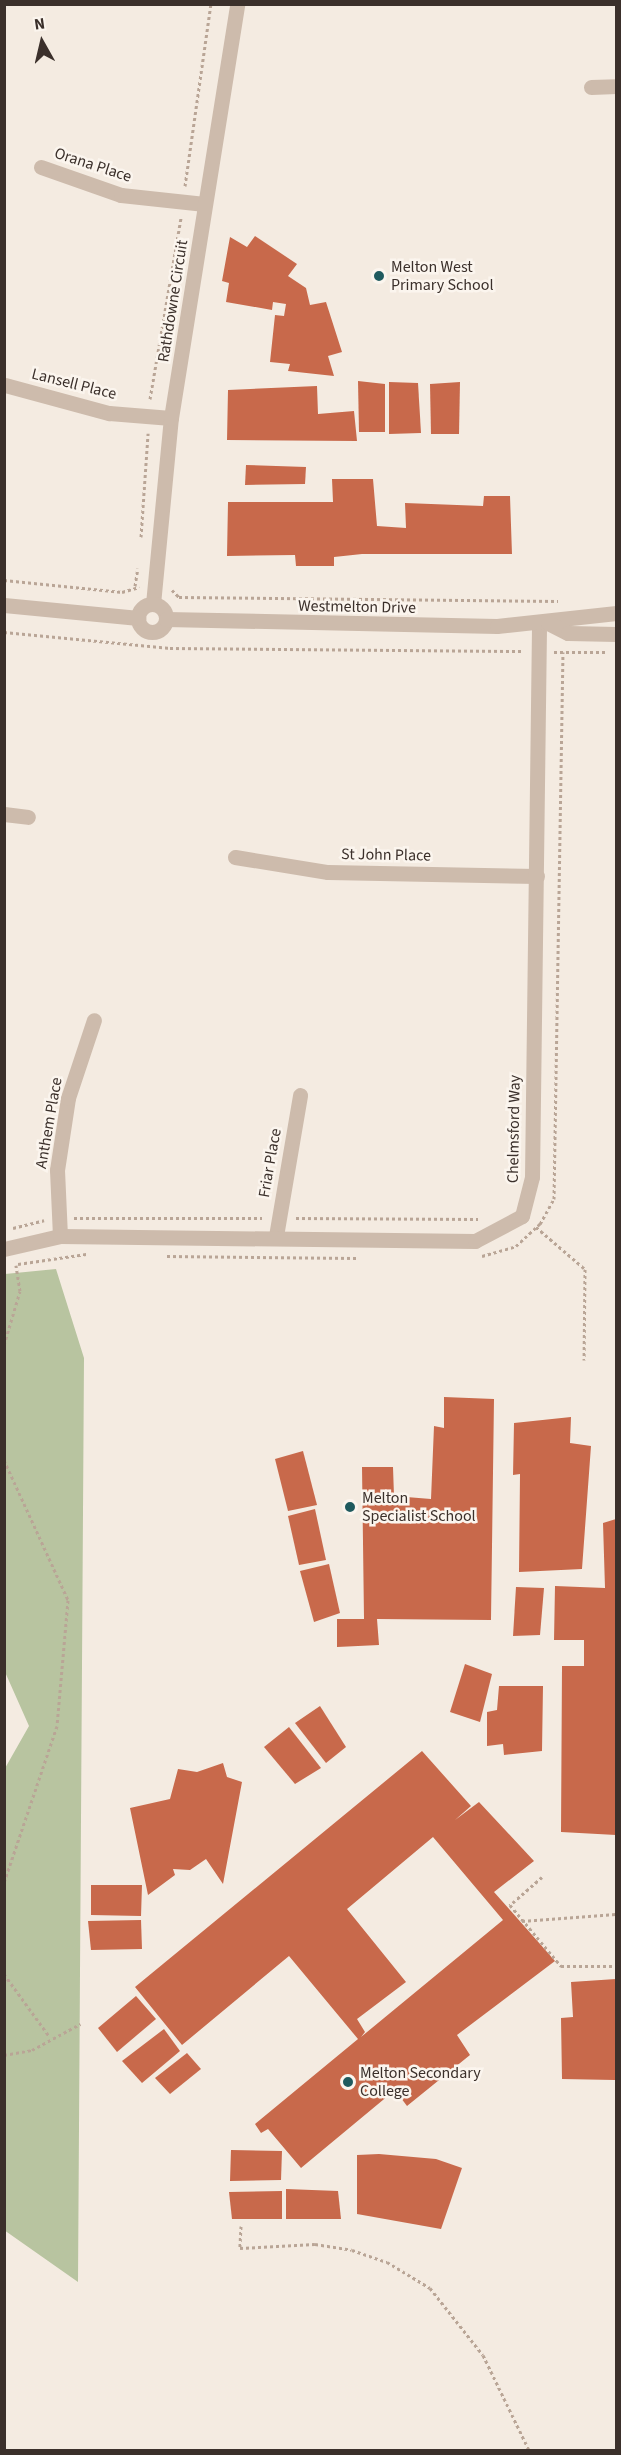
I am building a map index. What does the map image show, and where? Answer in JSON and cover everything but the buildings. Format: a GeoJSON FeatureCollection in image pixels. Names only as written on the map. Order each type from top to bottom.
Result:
{"type":"FeatureCollection","features":[{"type":"Feature","properties":{"kind":"street","name":"Rathdowne Circuit"},"geometry":{"type":"LineString","coordinates":[[153,604],[171,417],[237,4]]}},
{"type":"Feature","properties":{"kind":"street"},"geometry":{"type":"LineString","coordinates":[[591,87],[616,87]]}},
{"type":"Feature","properties":{"kind":"street","name":"Orana Place"},"geometry":{"type":"LineString","coordinates":[[41,167],[121,195],[205,204]]}},
{"type":"Feature","properties":{"kind":"street","name":"Lansell Place"},"geometry":{"type":"LineString","coordinates":[[5,385],[110,413],[171,417]]}},
{"type":"Feature","properties":{"kind":"street"},"geometry":{"type":"LineString","coordinates":[[4,605],[138,618],[149,632],[162,628],[166,619],[153,604],[141,609],[138,618]]}},
{"type":"Feature","properties":{"kind":"street","name":"Westmelton Drive"},"geometry":{"type":"LineString","coordinates":[[166,619],[543,623],[565,615],[616,613]]}},
{"type":"Feature","properties":{"kind":"street","name":"Westmelton Drive"},"geometry":{"type":"LineString","coordinates":[[543,623],[568,633],[616,634]]}},
{"type":"Feature","properties":{"kind":"street","name":"Chelmsford Way"},"geometry":{"type":"LineString","coordinates":[[4,1249],[60,1236],[276,1236],[475,1241],[522,1216],[532,1177],[538,651],[543,623]]}},
{"type":"Feature","properties":{"kind":"street"},"geometry":{"type":"LineString","coordinates":[[4,814],[28,817]]}},
{"type":"Feature","properties":{"kind":"street","name":"St John Place"},"geometry":{"type":"LineString","coordinates":[[235,857],[328,872],[537,876]]}},
{"type":"Feature","properties":{"kind":"street","name":"Anthem Place"},"geometry":{"type":"LineString","coordinates":[[60,1236],[57,1170],[68,1098],[94,1020]]}},
{"type":"Feature","properties":{"kind":"street","name":"Friar Place"},"geometry":{"type":"LineString","coordinates":[[276,1236],[300,1095]]}},
{"type":"Feature","properties":{"kind":"path"},"geometry":{"type":"LineString","coordinates":[[141,549],[149,416],[211,4]]}},
{"type":"Feature","properties":{"kind":"path"},"geometry":{"type":"LineString","coordinates":[[135,586],[140,560]]}},
{"type":"Feature","properties":{"kind":"path"},"geometry":{"type":"LineString","coordinates":[[4,580],[122,592],[135,586],[169,587],[179,597],[564,601]]}},
{"type":"Feature","properties":{"kind":"path"},"geometry":{"type":"LineString","coordinates":[[4,632],[170,648],[616,652]]}},
{"type":"Feature","properties":{"kind":"path"},"geometry":{"type":"LineString","coordinates":[[522,651],[523,663]]}},
{"type":"Feature","properties":{"kind":"path"},"geometry":{"type":"LineString","coordinates":[[476,1257],[516,1246],[536,1227],[555,1199],[562,652]]}},
{"type":"Feature","properties":{"kind":"path"},"geometry":{"type":"LineString","coordinates":[[4,1230],[59,1219],[487,1219]]}},
{"type":"Feature","properties":{"kind":"path"},"geometry":{"type":"LineString","coordinates":[[536,1227],[585,1269],[584,1359]]}},
{"type":"Feature","properties":{"kind":"path"},"geometry":{"type":"LineString","coordinates":[[5,1267],[93,1254]]}},
{"type":"Feature","properties":{"kind":"path"},"geometry":{"type":"LineString","coordinates":[[157,1255],[369,1258]]}},
{"type":"Feature","properties":{"kind":"path"},"geometry":{"type":"LineString","coordinates":[[4,1345],[20,1291],[16,1265]]}},
{"type":"Feature","properties":{"kind":"path"},"geometry":{"type":"LineString","coordinates":[[4,1460],[68,1600],[57,1726],[4,1883]]}},
{"type":"Feature","properties":{"kind":"path"},"geometry":{"type":"LineString","coordinates":[[542,1877],[510,1905],[522,1921],[561,1966],[616,1966]]}},
{"type":"Feature","properties":{"kind":"path"},"geometry":{"type":"LineString","coordinates":[[522,1921],[616,1914]]}},
{"type":"Feature","properties":{"kind":"path"},"geometry":{"type":"LineString","coordinates":[[4,1974],[49,2036]]}},
{"type":"Feature","properties":{"kind":"path"},"geometry":{"type":"LineString","coordinates":[[4,2055],[32,2050],[49,2036],[80,2024]]}},
{"type":"Feature","properties":{"kind":"path"},"geometry":{"type":"LineString","coordinates":[[241,2226],[240,2248],[315,2244],[352,2250],[387,2262],[430,2288],[483,2355],[529,2451]]}},
{"type":"Feature","properties":{"kind":"green space"},"geometry":{"type":"Polygon","coordinates":[[[56,1269],[84,1358],[78,2282],[4,2230],[4,1770],[29,1726],[5,1672],[5,1274],[56,1269]]]}},
{"type":"Feature","properties":{"kind":"place","name":"Melton West Primary School"},"geometry":{"type":"Point","coordinates":[379,276]}},
{"type":"Feature","properties":{"kind":"place","name":"Melton Specialist School"},"geometry":{"type":"Point","coordinates":[350,1507]}},
{"type":"Feature","properties":{"kind":"place","name":"Melton Secondary College"},"geometry":{"type":"Point","coordinates":[348,2082]}}]}
